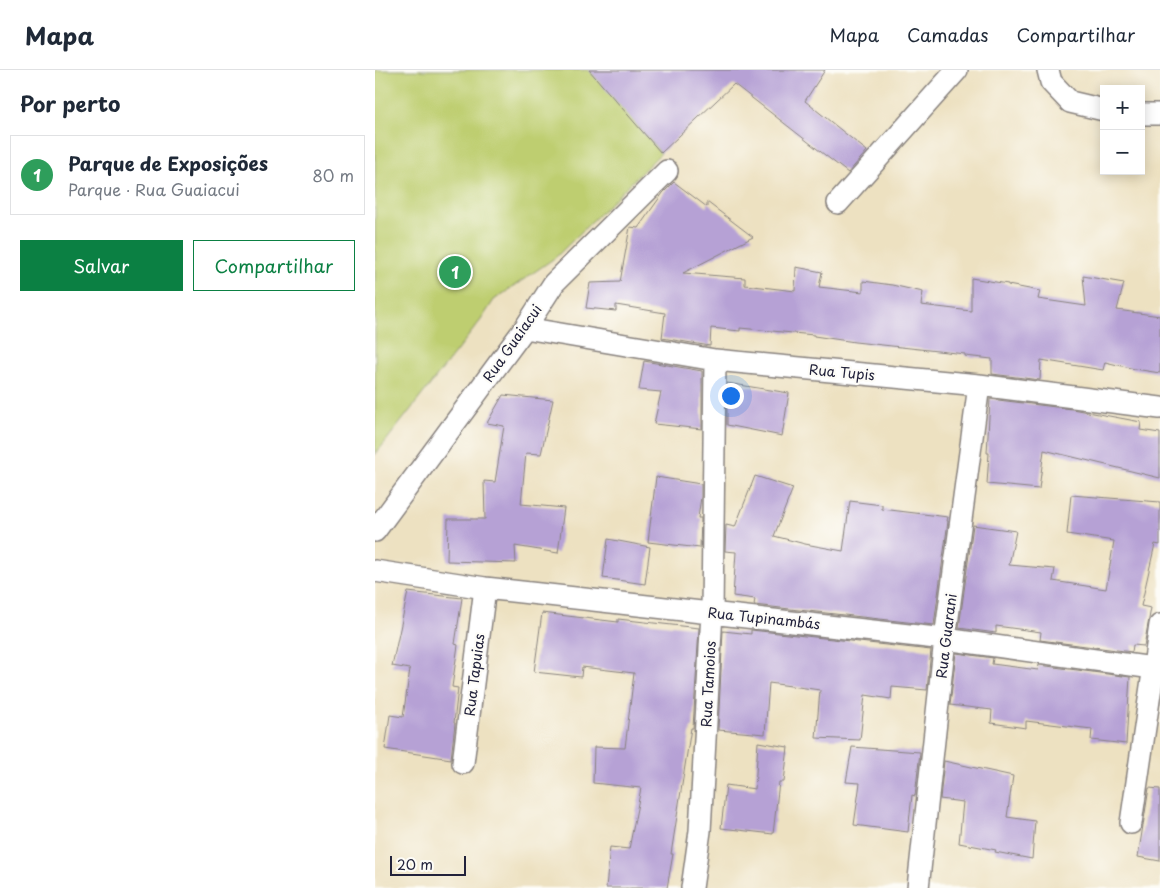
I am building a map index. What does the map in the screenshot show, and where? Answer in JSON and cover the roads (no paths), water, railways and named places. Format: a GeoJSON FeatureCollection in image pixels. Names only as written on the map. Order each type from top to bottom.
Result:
{"type":"FeatureCollection","features":[{"type":"Feature","properties":{"kind":"street"},"geometry":{"type":"LineString","coordinates":[[838,203],[957,70]]}},
{"type":"Feature","properties":{"kind":"street"},"geometry":{"type":"LineString","coordinates":[[1047,70],[1051,82],[1070,102],[1100,109]]}},
{"type":"Feature","properties":{"kind":"street"},"geometry":{"type":"LineString","coordinates":[[1145,114],[1160,114]]}},
{"type":"Feature","properties":{"kind":"street","name":"Rua Guaiacui"},"geometry":{"type":"LineString","coordinates":[[375,531],[525,328],[554,283],[667,171]]}},
{"type":"Feature","properties":{"kind":"street","name":"Rua Tupis"},"geometry":{"type":"LineString","coordinates":[[525,328],[715,360],[979,385],[1160,408]]}},
{"type":"Feature","properties":{"kind":"street","name":"Rua Tamoios"},"geometry":{"type":"LineString","coordinates":[[692,888],[700,831],[712,612],[715,360]]}},
{"type":"Feature","properties":{"kind":"street","name":"Rua Guarani"},"geometry":{"type":"LineString","coordinates":[[918,888],[945,639],[979,385]]}},
{"type":"Feature","properties":{"kind":"street","name":"Rua Tupinambás"},"geometry":{"type":"LineString","coordinates":[[375,570],[485,588],[945,639],[1153,668]]}},
{"type":"Feature","properties":{"kind":"street","name":"Rua Tapuias"},"geometry":{"type":"LineString","coordinates":[[463,763],[485,588]]}},
{"type":"Feature","properties":{"kind":"street"},"geometry":{"type":"LineString","coordinates":[[1131,823],[1160,625]]}},
{"type":"Feature","properties":{"kind":"place","name":"Parque de Exposições"},"geometry":{"type":"Point","coordinates":[455,272]}}]}
